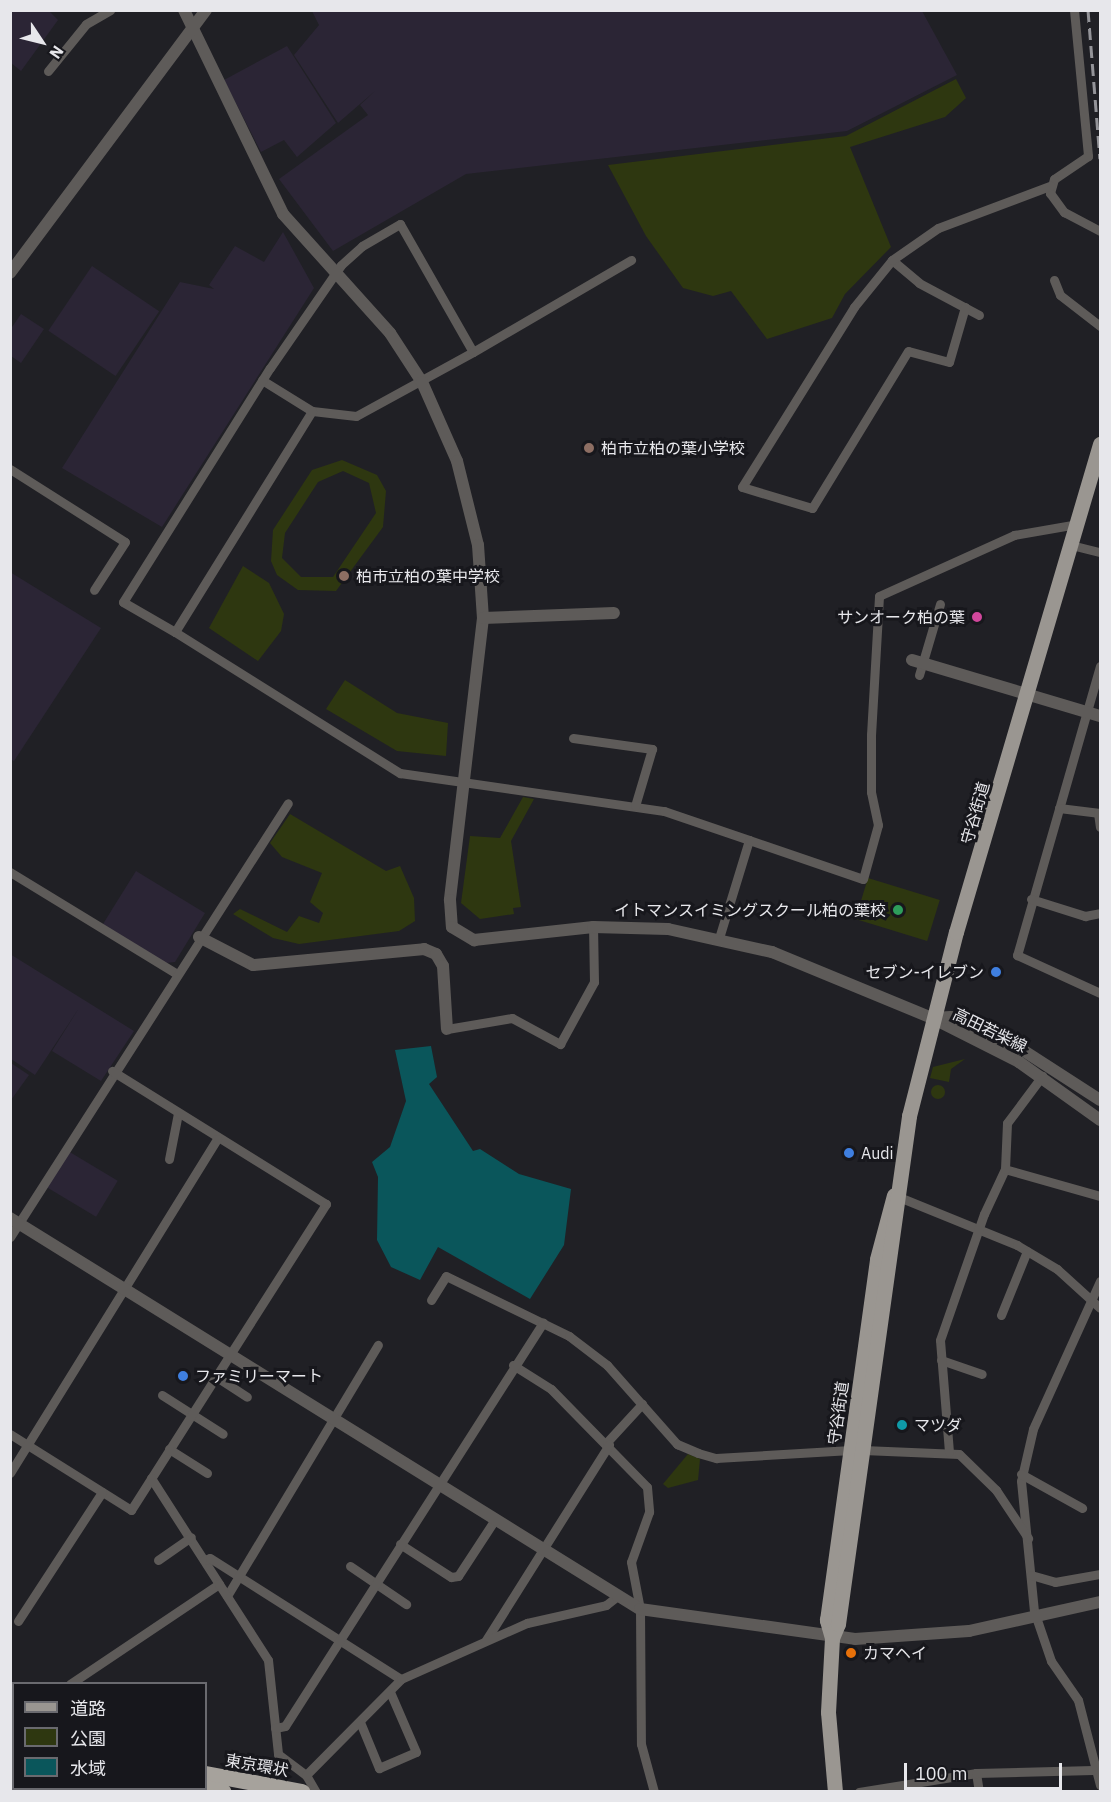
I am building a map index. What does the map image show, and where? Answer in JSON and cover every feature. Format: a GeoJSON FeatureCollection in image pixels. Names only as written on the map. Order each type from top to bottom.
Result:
{"type":"FeatureCollection","features":[{"type":"Feature","properties":{"kind":"highway","name":"東京環状"},"geometry":{"type":"LineString","coordinates":[[207,1774],[302,1791]]}},
{"type":"Feature","properties":{"kind":"highway","name":"東京環状"},"geometry":{"type":"LineString","coordinates":[[207,1788],[224,1791]]}},
{"type":"Feature","properties":{"kind":"main road","name":"守谷街道"},"geometry":{"type":"LineString","coordinates":[[834,1791],[828,1712],[832,1638],[838,1624],[857,1450],[897,1210],[894,1195],[932,1018],[1101,444]]}},
{"type":"Feature","properties":{"kind":"street"},"geometry":{"type":"LineString","coordinates":[[48,71],[86,24],[110,10]]}},
{"type":"Feature","properties":{"kind":"street"},"geometry":{"type":"LineString","coordinates":[[184,10],[194,25],[283,214],[390,333],[422,382],[464,484],[478,545],[483,618],[450,900],[449,919],[458,934],[483,940],[593,927],[668,928],[772,952],[932,1018]]}},
{"type":"Feature","properties":{"kind":"street"},"geometry":{"type":"LineString","coordinates":[[10,273],[206,10]]}},
{"type":"Feature","properties":{"kind":"street"},"geometry":{"type":"LineString","coordinates":[[965,307],[949,362],[908,351],[812,508],[742,487],[864,292],[892,260],[938,228],[1050,186],[1088,156],[1074,10]]}},
{"type":"Feature","properties":{"kind":"street"},"geometry":{"type":"LineString","coordinates":[[1050,186],[1052,200],[1064,212],[1101,231]]}},
{"type":"Feature","properties":{"kind":"street"},"geometry":{"type":"LineString","coordinates":[[473,352],[400,224],[362,246],[336,272],[262,380],[123,602],[400,773],[465,785],[635,806],[749,840],[862,879],[878,825],[870,754],[879,596],[1014,535],[1078,524]]}},
{"type":"Feature","properties":{"kind":"street"},"geometry":{"type":"LineString","coordinates":[[262,380],[312,411],[356,416],[422,382],[631,260]]}},
{"type":"Feature","properties":{"kind":"street"},"geometry":{"type":"LineString","coordinates":[[892,260],[919,283],[980,315]]}},
{"type":"Feature","properties":{"kind":"street"},"geometry":{"type":"LineString","coordinates":[[1054,280],[1060,295],[1101,326]]}},
{"type":"Feature","properties":{"kind":"street"},"geometry":{"type":"LineString","coordinates":[[175,632],[312,411]]}},
{"type":"Feature","properties":{"kind":"street"},"geometry":{"type":"LineString","coordinates":[[10,469],[125,542],[94,590]]}},
{"type":"Feature","properties":{"kind":"street"},"geometry":{"type":"LineString","coordinates":[[1071,545],[1101,552]]}},
{"type":"Feature","properties":{"kind":"street"},"geometry":{"type":"LineString","coordinates":[[919,675],[917,661],[940,604]]}},
{"type":"Feature","properties":{"kind":"street"},"geometry":{"type":"LineString","coordinates":[[483,618],[614,613]]}},
{"type":"Feature","properties":{"kind":"street"},"geometry":{"type":"LineString","coordinates":[[917,661],[1101,716]]}},
{"type":"Feature","properties":{"kind":"street"},"geometry":{"type":"LineString","coordinates":[[1101,666],[1031,899],[1017,955],[1101,993]]}},
{"type":"Feature","properties":{"kind":"street"},"geometry":{"type":"LineString","coordinates":[[573,738],[652,749],[635,806]]}},
{"type":"Feature","properties":{"kind":"street"},"geometry":{"type":"LineString","coordinates":[[10,1237],[15,1220],[288,803]]}},
{"type":"Feature","properties":{"kind":"street"},"geometry":{"type":"LineString","coordinates":[[1059,808],[1099,813],[1101,827]]}},
{"type":"Feature","properties":{"kind":"street"},"geometry":{"type":"LineString","coordinates":[[718,938],[749,840]]}},
{"type":"Feature","properties":{"kind":"street"},"geometry":{"type":"LineString","coordinates":[[10,872],[177,974]]}},
{"type":"Feature","properties":{"kind":"street"},"geometry":{"type":"LineString","coordinates":[[1031,899],[1085,916],[1101,913]]}},
{"type":"Feature","properties":{"kind":"street"},"geometry":{"type":"LineString","coordinates":[[199,937],[253,965],[424,949],[436,954],[443,966],[447,1029],[512,1018],[560,1044],[594,982],[593,927]]}},
{"type":"Feature","properties":{"kind":"street","name":"高田若柴線"},"geometry":{"type":"LineString","coordinates":[[932,1018],[951,1017],[1021,1049],[1101,1100]]}},
{"type":"Feature","properties":{"kind":"street","name":"高田若柴線"},"geometry":{"type":"LineString","coordinates":[[932,1018],[1042,1076],[1101,1120]]}},
{"type":"Feature","properties":{"kind":"street"},"geometry":{"type":"LineString","coordinates":[[10,1434],[131,1510],[326,1204],[217,1139],[112,1071]]}},
{"type":"Feature","properties":{"kind":"street"},"geometry":{"type":"LineString","coordinates":[[949,1452],[940,1340],[978,1229],[1005,1169],[1007,1123],[1042,1076]]}},
{"type":"Feature","properties":{"kind":"street"},"geometry":{"type":"LineString","coordinates":[[169,1159],[178,1113]]}},
{"type":"Feature","properties":{"kind":"street"},"geometry":{"type":"LineString","coordinates":[[10,1473],[217,1139]]}},
{"type":"Feature","properties":{"kind":"street"},"geometry":{"type":"LineString","coordinates":[[1008,1170],[1101,1196]]}},
{"type":"Feature","properties":{"kind":"street"},"geometry":{"type":"LineString","coordinates":[[894,1195],[1027,1251],[1101,1308]]}},
{"type":"Feature","properties":{"kind":"street"},"geometry":{"type":"LineString","coordinates":[[15,1220],[615,1598],[640,1609],[832,1638],[969,1631],[1101,1602]]}},
{"type":"Feature","properties":{"kind":"street"},"geometry":{"type":"LineString","coordinates":[[1001,1315],[1027,1251]]}},
{"type":"Feature","properties":{"kind":"street"},"geometry":{"type":"LineString","coordinates":[[431,1300],[446,1276],[543,1323],[607,1365],[677,1444],[716,1458],[857,1450],[959,1454],[996,1490],[1028,1538]]}},
{"type":"Feature","properties":{"kind":"street"},"geometry":{"type":"LineString","coordinates":[[1101,1281],[1033,1429],[1021,1474],[1036,1615],[1051,1661],[1078,1700],[1089,1742],[1093,1770],[1101,1785]]}},
{"type":"Feature","properties":{"kind":"street"},"geometry":{"type":"LineString","coordinates":[[275,1728],[285,1726],[436,1484],[543,1323]]}},
{"type":"Feature","properties":{"kind":"street"},"geometry":{"type":"LineString","coordinates":[[227,1596],[330,1420],[378,1345]]}},
{"type":"Feature","properties":{"kind":"street"},"geometry":{"type":"LineString","coordinates":[[941,1360],[982,1374]]}},
{"type":"Feature","properties":{"kind":"street"},"geometry":{"type":"LineString","coordinates":[[513,1365],[551,1389],[608,1443],[647,1487],[649,1512],[631,1562],[640,1609],[641,1744],[654,1791]]}},
{"type":"Feature","properties":{"kind":"street"},"geometry":{"type":"LineString","coordinates":[[215,1377],[247,1397]]}},
{"type":"Feature","properties":{"kind":"street"},"geometry":{"type":"LineString","coordinates":[[162,1395],[223,1434]]}},
{"type":"Feature","properties":{"kind":"street"},"geometry":{"type":"LineString","coordinates":[[486,1640],[608,1443],[642,1404]]}},
{"type":"Feature","properties":{"kind":"street"},"geometry":{"type":"LineString","coordinates":[[169,1449],[207,1473]]}},
{"type":"Feature","properties":{"kind":"street"},"geometry":{"type":"LineString","coordinates":[[1021,1474],[1082,1508]]}},
{"type":"Feature","properties":{"kind":"street"},"geometry":{"type":"LineString","coordinates":[[151,1478],[268,1660],[278,1754],[306,1775],[316,1791]]}},
{"type":"Feature","properties":{"kind":"street"},"geometry":{"type":"LineString","coordinates":[[18,1621],[102,1492]]}},
{"type":"Feature","properties":{"kind":"street"},"geometry":{"type":"LineString","coordinates":[[400,1544],[451,1577],[459,1576],[494,1521]]}},
{"type":"Feature","properties":{"kind":"street"},"geometry":{"type":"LineString","coordinates":[[158,1560],[191,1537]]}},
{"type":"Feature","properties":{"kind":"street"},"geometry":{"type":"LineString","coordinates":[[204,1560],[210,1558],[401,1680]]}},
{"type":"Feature","properties":{"kind":"street"},"geometry":{"type":"LineString","coordinates":[[350,1566],[406,1604]]}},
{"type":"Feature","properties":{"kind":"street"},"geometry":{"type":"LineString","coordinates":[[1032,1575],[1055,1582],[1101,1574]]}},
{"type":"Feature","properties":{"kind":"street"},"geometry":{"type":"LineString","coordinates":[[72,1682],[219,1584]]}},
{"type":"Feature","properties":{"kind":"street"},"geometry":{"type":"LineString","coordinates":[[306,1775],[401,1680],[486,1640],[615,1598]]}},
{"type":"Feature","properties":{"kind":"street"},"geometry":{"type":"LineString","coordinates":[[360,1722],[379,1767],[416,1752],[390,1692]]}},
{"type":"Feature","properties":{"kind":"street"},"geometry":{"type":"LineString","coordinates":[[1089,1742],[1101,1737]]}},
{"type":"Feature","properties":{"kind":"street"},"geometry":{"type":"LineString","coordinates":[[859,1791],[976,1773],[1093,1770]]}},
{"type":"Feature","properties":{"kind":"street"},"geometry":{"type":"LineString","coordinates":[[976,1773],[979,1791]]}},
{"type":"Feature","properties":{"kind":"shaded area"},"geometry":{"type":"Polygon","coordinates":[[[11,10],[49,11],[58,20],[21,71],[11,63],[11,10]]]}},
{"type":"Feature","properties":{"kind":"shaded area"},"geometry":{"type":"Polygon","coordinates":[[[312,11],[922,11],[957,75],[847,131],[466,174],[333,251],[279,179],[368,115],[360,105],[375,91],[338,123],[294,55],[319,25],[312,11]]]}},
{"type":"Feature","properties":{"kind":"shaded area"},"geometry":{"type":"Polygon","coordinates":[[[287,46],[336,123],[297,157],[284,140],[261,152],[224,80],[287,46]]]}},
{"type":"Feature","properties":{"kind":"shaded area"},"geometry":{"type":"Polygon","coordinates":[[[283,232],[314,288],[162,527],[62,468],[180,282],[214,289],[209,285],[235,246],[264,262],[283,232]]]}},
{"type":"Feature","properties":{"kind":"shaded area"},"geometry":{"type":"Polygon","coordinates":[[[92,266],[159,311],[116,376],[48,331],[92,266]]]}},
{"type":"Feature","properties":{"kind":"shaded area"},"geometry":{"type":"Polygon","coordinates":[[[21,314],[44,329],[21,363],[11,356],[10,330],[21,314]]]}},
{"type":"Feature","properties":{"kind":"shaded area"},"geometry":{"type":"Polygon","coordinates":[[[10,572],[101,628],[14,761],[10,759],[10,572]]]}},
{"type":"Feature","properties":{"kind":"shaded area"},"geometry":{"type":"Polygon","coordinates":[[[136,871],[205,913],[175,962],[166,963],[103,924],[136,871]]]}},
{"type":"Feature","properties":{"kind":"shaded area"},"geometry":{"type":"Polygon","coordinates":[[[10,954],[134,1031],[101,1081],[52,1051],[79,1008],[35,1075],[11,1059],[10,954]]]}},
{"type":"Feature","properties":{"kind":"shaded area"},"geometry":{"type":"Polygon","coordinates":[[[11,1063],[29,1075],[11,1100],[11,1063]]]}},
{"type":"Feature","properties":{"kind":"shaded area"},"geometry":{"type":"Polygon","coordinates":[[[68,1151],[118,1181],[96,1217],[46,1187],[68,1151]]]}},
{"type":"Feature","properties":{"kind":"green space"},"geometry":{"type":"Polygon","coordinates":[[[956,79],[966,98],[945,117],[850,147],[891,247],[845,294],[832,318],[767,339],[731,291],[713,296],[683,288],[646,236],[608,165],[846,136],[956,79]]]}},
{"type":"Feature","properties":{"kind":"green space"},"geometry":{"type":"Polygon","coordinates":[[[342,460],[377,475],[386,491],[383,527],[336,591],[298,590],[277,575],[271,561],[273,530],[312,470],[342,460]],[[343,471],[318,482],[285,533],[282,558],[301,577],[333,577],[376,513],[369,483],[343,471]]]}},
{"type":"Feature","properties":{"kind":"green space"},"geometry":{"type":"Polygon","coordinates":[[[243,566],[269,583],[284,614],[281,631],[258,661],[209,628],[243,566]]]}},
{"type":"Feature","properties":{"kind":"green space"},"geometry":{"type":"Polygon","coordinates":[[[345,680],[397,713],[448,723],[446,756],[397,751],[326,709],[345,680]]]}},
{"type":"Feature","properties":{"kind":"green space"},"geometry":{"type":"Polygon","coordinates":[[[523,797],[534,799],[511,841],[521,907],[513,908],[514,914],[480,919],[461,903],[470,836],[500,838],[523,797]]]}},
{"type":"Feature","properties":{"kind":"green space"},"geometry":{"type":"Polygon","coordinates":[[[290,814],[386,871],[400,866],[414,898],[415,921],[399,931],[299,944],[273,938],[233,914],[240,909],[287,932],[299,916],[319,923],[323,913],[310,902],[322,873],[282,857],[270,843],[290,814]]]}},
{"type":"Feature","properties":{"kind":"green space","name":"イトマンスイミングスクール柏の葉校"},"geometry":{"type":"Polygon","coordinates":[[[868,878],[940,900],[927,941],[855,919],[868,878]]]}},
{"type":"Feature","properties":{"kind":"green space"},"geometry":{"type":"Polygon","coordinates":[[[965,1059],[951,1069],[949,1082],[930,1078],[933,1067],[965,1059]]]}},
{"type":"Feature","properties":{"kind":"green space"},"geometry":{"type":"Polygon","coordinates":[[[938,1085],[943,1087],[945,1092],[943,1097],[938,1099],[933,1097],[931,1092],[933,1087],[938,1085]]]}},
{"type":"Feature","properties":{"kind":"green space"},"geometry":{"type":"Polygon","coordinates":[[[688,1454],[700,1459],[698,1480],[668,1488],[663,1484],[688,1454]]]}},
{"type":"Feature","properties":{"kind":"water"},"geometry":{"type":"Polygon","coordinates":[[[431,1046],[437,1077],[429,1084],[473,1151],[480,1149],[519,1174],[571,1189],[564,1245],[530,1299],[438,1247],[420,1280],[391,1267],[377,1240],[378,1177],[372,1162],[390,1147],[406,1101],[395,1050],[431,1046]]]}},
{"type":"Feature","properties":{"kind":"railway"},"geometry":{"type":"LineString","coordinates":[[1088,10],[1100,159]]}},
{"type":"Feature","properties":{"kind":"place","name":"柏市立柏の葉小学校"},"geometry":{"type":"Point","coordinates":[589,448]}},
{"type":"Feature","properties":{"kind":"place","name":"柏市立柏の葉中学校"},"geometry":{"type":"Point","coordinates":[344,576]}},
{"type":"Feature","properties":{"kind":"place","name":"サンオーク柏の葉"},"geometry":{"type":"Point","coordinates":[977,617]}},
{"type":"Feature","properties":{"kind":"place","name":"イトマンスイミングスクール柏の葉校"},"geometry":{"type":"Point","coordinates":[898,910]}},
{"type":"Feature","properties":{"kind":"place","name":"セブン-イレブン"},"geometry":{"type":"Point","coordinates":[996,972]}},
{"type":"Feature","properties":{"kind":"place","name":"Audi"},"geometry":{"type":"Point","coordinates":[849,1153]}},
{"type":"Feature","properties":{"kind":"place","name":"ファミリーマート"},"geometry":{"type":"Point","coordinates":[183,1376]}},
{"type":"Feature","properties":{"kind":"place","name":"マツダ"},"geometry":{"type":"Point","coordinates":[902,1425]}},
{"type":"Feature","properties":{"kind":"place","name":"カマヘイ"},"geometry":{"type":"Point","coordinates":[851,1653]}}]}
